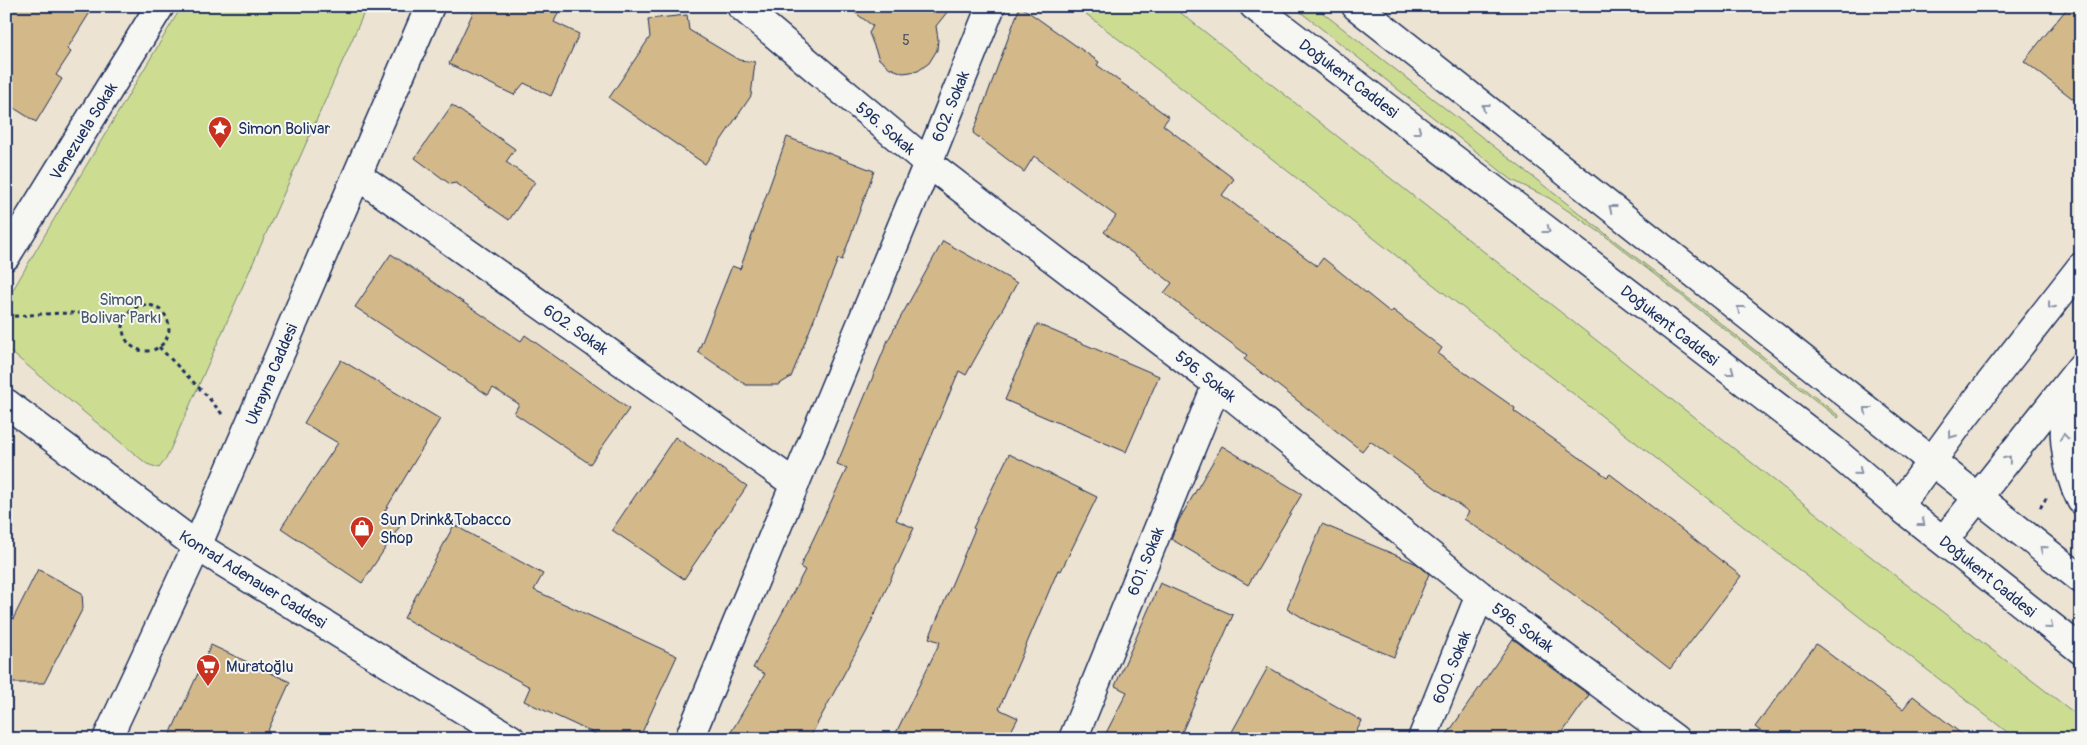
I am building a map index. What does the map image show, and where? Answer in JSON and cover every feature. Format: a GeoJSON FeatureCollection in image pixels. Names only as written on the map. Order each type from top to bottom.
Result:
{"type":"FeatureCollection","features":[{"type":"Feature","properties":{"kind":"street","name":"Venezuela Sokak"},"geometry":{"type":"LineString","coordinates":[[6,256],[160,6]]}},
{"type":"Feature","properties":{"kind":"street","name":"Ukrayna Caddesi"},"geometry":{"type":"LineString","coordinates":[[107,739],[197,546],[430,6]]}},
{"type":"Feature","properties":{"kind":"street","name":"596. Sokak"},"geometry":{"type":"LineString","coordinates":[[741,6],[928,163],[1217,384],[1480,595],[1675,739]]}},
{"type":"Feature","properties":{"kind":"street","name":"602. Sokak"},"geometry":{"type":"LineString","coordinates":[[689,739],[928,163],[991,6]]}},
{"type":"Feature","properties":{"kind":"street","name":"Doğukent Caddesi"},"geometry":{"type":"LineString","coordinates":[[1254,6],[1823,442],[1899,506],[2081,650]]}},
{"type":"Feature","properties":{"kind":"street"},"geometry":{"type":"LineString","coordinates":[[1356,6],[2081,579]]}},
{"type":"Feature","properties":{"kind":"street","name":"602. Sokak"},"geometry":{"type":"LineString","coordinates":[[357,175],[795,484]]}},
{"type":"Feature","properties":{"kind":"street"},"geometry":{"type":"LineString","coordinates":[[1899,506],[1966,414],[2081,267]]}},
{"type":"Feature","properties":{"kind":"street"},"geometry":{"type":"LineString","coordinates":[[1944,540],[2074,376]]}},
{"type":"Feature","properties":{"kind":"street"},"geometry":{"type":"LineString","coordinates":[[2074,376],[2063,424],[2066,457],[2075,488],[2081,500]]}},
{"type":"Feature","properties":{"kind":"street","name":"601. Sokak"},"geometry":{"type":"LineString","coordinates":[[1073,739],[1217,384]]}},
{"type":"Feature","properties":{"kind":"street","name":"Konrad Adenauer Caddesi"},"geometry":{"type":"LineString","coordinates":[[6,403],[197,546],[511,739]]}},
{"type":"Feature","properties":{"kind":"street","name":"600. Sokak"},"geometry":{"type":"LineString","coordinates":[[1422,739],[1480,595]]}},
{"type":"Feature","properties":{"kind":"path"},"geometry":{"type":"LineString","coordinates":[[152,305],[165,314],[168,321],[168,336],[159,348],[144,351],[131,344],[124,331],[126,316],[137,306],[152,305]]}},
{"type":"Feature","properties":{"kind":"path"},"geometry":{"type":"LineString","coordinates":[[6,317],[58,313],[100,313],[126,316]]}},
{"type":"Feature","properties":{"kind":"path"},"geometry":{"type":"LineString","coordinates":[[159,348],[208,397],[243,440]]}},
{"type":"Feature","properties":{"kind":"green space","name":"Simon Bolivar Parkı"},"geometry":{"type":"Polygon","coordinates":[[[182,6],[367,6],[166,459],[159,468],[147,464],[6,348],[6,302],[182,6]]]}},
{"type":"Feature","properties":{"kind":"green space"},"geometry":{"type":"Polygon","coordinates":[[[1076,6],[1172,6],[1902,581],[2081,718],[2081,739],[2016,739],[1076,6]]]}},
{"type":"Feature","properties":{"kind":"green space"},"geometry":{"type":"Polygon","coordinates":[[[1293,6],[1314,6],[1839,417],[1604,235],[1549,198],[1512,180],[1293,6]]]}},
{"type":"Feature","properties":{"kind":"building"},"geometry":{"type":"Polygon","coordinates":[[[6,6],[94,6],[67,49],[71,52],[56,75],[62,79],[36,122],[6,103],[6,6]]]}},
{"type":"Feature","properties":{"kind":"building"},"geometry":{"type":"Polygon","coordinates":[[[476,6],[561,6],[554,22],[579,34],[551,96],[524,83],[514,95],[449,64],[476,6]]]}},
{"type":"Feature","properties":{"kind":"building"},"geometry":{"type":"Polygon","coordinates":[[[846,6],[952,6],[936,26],[937,50],[929,63],[918,71],[903,73],[890,68],[879,59],[869,33],[873,26],[846,6]]]}},
{"type":"Feature","properties":{"kind":"building"},"geometry":{"type":"Polygon","coordinates":[[[1020,6],[1099,62],[1097,65],[1169,117],[1163,125],[1234,179],[1222,195],[1317,266],[1323,258],[1391,313],[1393,310],[1442,348],[1438,354],[1515,408],[1514,411],[1607,477],[1610,474],[1741,576],[1670,669],[1595,610],[1516,553],[1464,519],[1469,512],[1370,441],[1362,451],[1244,359],[1247,355],[1164,293],[1172,283],[1104,232],[1116,216],[1034,156],[1024,172],[973,133],[1020,6]]]}},
{"type":"Feature","properties":{"kind":"building"},"geometry":{"type":"Polygon","coordinates":[[[2069,6],[2081,6],[2081,105],[2024,61],[2069,6]]]}},
{"type":"Feature","properties":{"kind":"building"},"geometry":{"type":"Polygon","coordinates":[[[687,15],[689,30],[739,60],[755,62],[751,96],[705,164],[609,98],[650,37],[648,19],[687,15]]]}},
{"type":"Feature","properties":{"kind":"building"},"geometry":{"type":"Polygon","coordinates":[[[452,105],[515,149],[506,162],[535,182],[509,220],[456,183],[450,184],[415,158],[452,105]]]}},
{"type":"Feature","properties":{"kind":"building"},"geometry":{"type":"Polygon","coordinates":[[[787,137],[874,171],[842,260],[838,259],[791,377],[778,385],[746,385],[698,352],[732,266],[740,269],[787,137]]]}},
{"type":"Feature","properties":{"kind":"building"},"geometry":{"type":"Polygon","coordinates":[[[943,241],[1017,283],[966,375],[959,371],[896,520],[914,528],[867,631],[809,739],[727,739],[765,674],[753,668],[805,570],[800,567],[847,468],[837,464],[888,340],[943,241]]]}},
{"type":"Feature","properties":{"kind":"building"},"geometry":{"type":"Polygon","coordinates":[[[391,254],[521,341],[525,335],[629,409],[590,464],[514,413],[519,404],[493,388],[488,395],[355,307],[391,254]]]}},
{"type":"Feature","properties":{"kind":"building"},"geometry":{"type":"Polygon","coordinates":[[[1037,324],[1159,376],[1126,452],[1005,400],[1037,324]]]}},
{"type":"Feature","properties":{"kind":"building"},"geometry":{"type":"Polygon","coordinates":[[[341,360],[440,419],[383,514],[400,526],[362,583],[281,528],[338,443],[304,423],[341,360]]]}},
{"type":"Feature","properties":{"kind":"building"},"geometry":{"type":"Polygon","coordinates":[[[675,437],[747,486],[684,579],[612,530],[675,437]]]}},
{"type":"Feature","properties":{"kind":"building"},"geometry":{"type":"Polygon","coordinates":[[[1222,446],[1302,494],[1248,585],[1171,539],[1179,520],[1222,446]]]}},
{"type":"Feature","properties":{"kind":"building"},"geometry":{"type":"Polygon","coordinates":[[[1009,454],[1097,497],[1061,571],[1058,570],[999,709],[1018,718],[1007,739],[893,739],[940,642],[929,638],[975,529],[973,528],[1009,454]]]}},
{"type":"Feature","properties":{"kind":"building"},"geometry":{"type":"Polygon","coordinates":[[[1322,524],[1417,564],[1429,574],[1394,657],[1311,623],[1287,608],[1322,524]]]}},
{"type":"Feature","properties":{"kind":"building"},"geometry":{"type":"Polygon","coordinates":[[[454,525],[543,574],[534,590],[677,656],[639,739],[606,739],[524,701],[530,687],[404,618],[454,525]]]}},
{"type":"Feature","properties":{"kind":"building"},"geometry":{"type":"Polygon","coordinates":[[[38,569],[82,593],[83,608],[44,683],[6,683],[6,633],[38,569]]]}},
{"type":"Feature","properties":{"kind":"building"},"geometry":{"type":"Polygon","coordinates":[[[1160,583],[1233,615],[1179,739],[1103,739],[1127,692],[1115,686],[1160,583]]]}},
{"type":"Feature","properties":{"kind":"building"},"geometry":{"type":"Polygon","coordinates":[[[1513,639],[1589,695],[1558,739],[1444,739],[1513,639]]]}},
{"type":"Feature","properties":{"kind":"building"},"geometry":{"type":"Polygon","coordinates":[[[1816,644],[1903,709],[1913,696],[1968,739],[1771,739],[1755,727],[1816,644]]]}},
{"type":"Feature","properties":{"kind":"building"},"geometry":{"type":"Polygon","coordinates":[[[211,645],[290,682],[264,739],[168,739],[211,645]]]}},
{"type":"Feature","properties":{"kind":"building"},"geometry":{"type":"Polygon","coordinates":[[[1268,667],[1362,721],[1352,739],[1228,739],[1268,667]]]}},
{"type":"Feature","properties":{"kind":"place","name":"Simon Bolivar"},"geometry":{"type":"Point","coordinates":[220,149]}},
{"type":"Feature","properties":{"kind":"place","name":"Sun Drink&Tobacco Shop"},"geometry":{"type":"Point","coordinates":[362,549]}},
{"type":"Feature","properties":{"kind":"place","name":"Muratoğlu"},"geometry":{"type":"Point","coordinates":[208,687]}}]}
